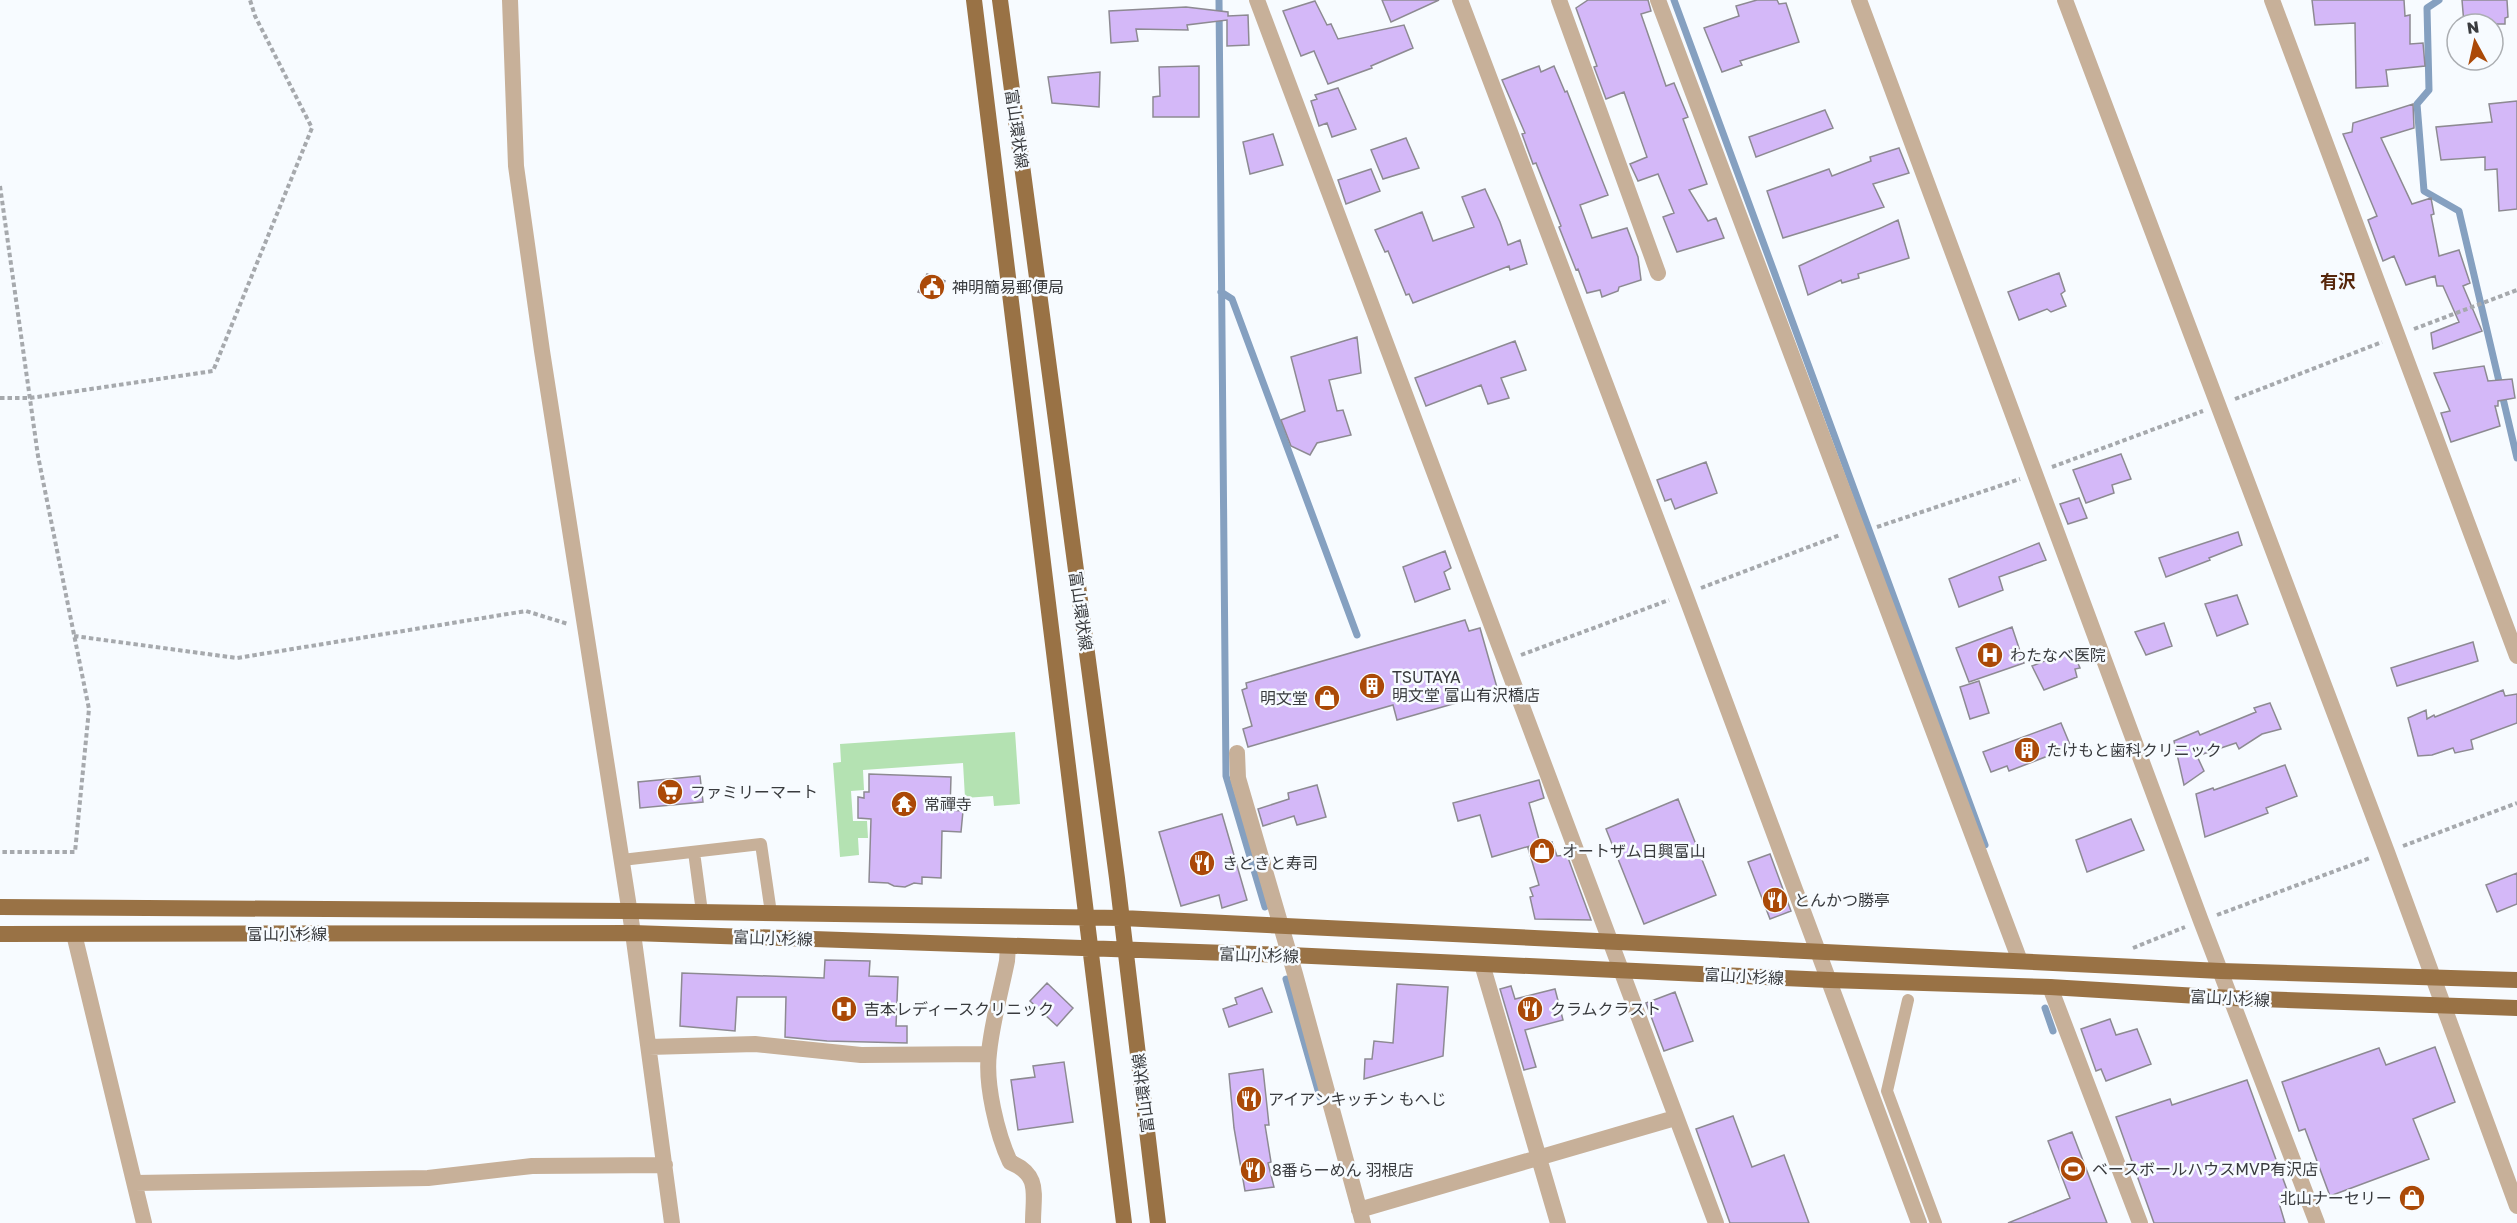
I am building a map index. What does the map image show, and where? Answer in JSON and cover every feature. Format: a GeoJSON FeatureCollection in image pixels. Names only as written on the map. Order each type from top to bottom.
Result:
{"type":"FeatureCollection","features":[{"type":"Feature","properties":{"kind":"main road","name":"富山環状線"},"geometry":{"type":"LineString","coordinates":[[974,0],[1124,1223]]}},
{"type":"Feature","properties":{"kind":"main road","name":"富山環状線"},"geometry":{"type":"LineString","coordinates":[[1000,0],[1122,918],[1158,1223]]}},
{"type":"Feature","properties":{"kind":"main road","name":"富山小杉線"},"geometry":{"type":"LineString","coordinates":[[0,907],[629,910],[1122,918],[2221,971],[2517,980]]}},
{"type":"Feature","properties":{"kind":"main road","name":"富山小杉線"},"geometry":{"type":"LineString","coordinates":[[0,934],[633,933],[1619,969],[1829,980],[2050,987],[2232,998],[2517,1008]]}},
{"type":"Feature","properties":{"kind":"street"},"geometry":{"type":"LineString","coordinates":[[510,0],[516,166],[633,933],[672,1223]]}},
{"type":"Feature","properties":{"kind":"street"},"geometry":{"type":"LineString","coordinates":[[1257,0],[1716,1223]]}},
{"type":"Feature","properties":{"kind":"street"},"geometry":{"type":"LineString","coordinates":[[1460,0],[1818,952],[1893,1129],[1919,1223]]}},
{"type":"Feature","properties":{"kind":"street"},"geometry":{"type":"LineString","coordinates":[[1559,0],[1658,273]]}},
{"type":"Feature","properties":{"kind":"street"},"geometry":{"type":"LineString","coordinates":[[1658,0],[2020,961]]}},
{"type":"Feature","properties":{"kind":"street"},"geometry":{"type":"LineString","coordinates":[[1859,0],[2201,921],[2317,1223]]}},
{"type":"Feature","properties":{"kind":"street"},"geometry":{"type":"LineString","coordinates":[[2065,0],[2387,852],[2517,1206]]}},
{"type":"Feature","properties":{"kind":"street"},"geometry":{"type":"LineString","coordinates":[[2272,0],[2517,656]]}},
{"type":"Feature","properties":{"kind":"street"},"geometry":{"type":"LineString","coordinates":[[1237,753],[1238,778],[1290,956],[1361,1216],[1539,1157],[1675,1118]]}},
{"type":"Feature","properties":{"kind":"street"},"geometry":{"type":"LineString","coordinates":[[74,934],[144,1223]]}},
{"type":"Feature","properties":{"kind":"street"},"geometry":{"type":"LineString","coordinates":[[1008,946],[988,1054],[991,1096],[1010,1162],[1025,1168],[1034,1180],[1033,1223]]}},
{"type":"Feature","properties":{"kind":"street"},"geometry":{"type":"LineString","coordinates":[[1482,964],[1558,1223]]}},
{"type":"Feature","properties":{"kind":"street"},"geometry":{"type":"LineString","coordinates":[[2050,987],[2140,1223]]}},
{"type":"Feature","properties":{"kind":"street"},"geometry":{"type":"LineString","coordinates":[[649,1047],[755,1044],[861,1055],[988,1054]]}},
{"type":"Feature","properties":{"kind":"street"},"geometry":{"type":"LineString","coordinates":[[135,1184],[428,1178],[532,1167],[664,1165]]}},
{"type":"Feature","properties":{"kind":"lane"},"geometry":{"type":"LineString","coordinates":[[622,860],[761,844],[771,914]]}},
{"type":"Feature","properties":{"kind":"lane"},"geometry":{"type":"LineString","coordinates":[[694,852],[702,912]]}},
{"type":"Feature","properties":{"kind":"lane"},"geometry":{"type":"LineString","coordinates":[[1908,1000],[1887,1091],[1893,1129],[1936,1223]]}},
{"type":"Feature","properties":{"kind":"path"},"geometry":{"type":"LineString","coordinates":[[0,398],[30,398],[213,371],[312,128],[255,16],[250,0]]}},
{"type":"Feature","properties":{"kind":"path"},"geometry":{"type":"LineString","coordinates":[[0,186],[38,456],[89,709],[75,852],[0,852]]}},
{"type":"Feature","properties":{"kind":"path"},"geometry":{"type":"LineString","coordinates":[[1505,661],[1856,530],[1884,527],[2035,474],[2517,290]]}},
{"type":"Feature","properties":{"kind":"path"},"geometry":{"type":"LineString","coordinates":[[75,636],[237,658],[526,611],[585,630]]}},
{"type":"Feature","properties":{"kind":"path"},"geometry":{"type":"LineString","coordinates":[[2124,951],[2517,803]]}},
{"type":"Feature","properties":{"kind":"green space"},"geometry":{"type":"Polygon","coordinates":[[[1015,732],[1020,804],[994,806],[993,796],[965,798],[963,763],[863,770],[864,790],[851,791],[853,821],[867,821],[868,838],[858,838],[859,855],[840,857],[833,763],[841,762],[840,744],[1015,732]]]}},
{"type":"Feature","properties":{"kind":"building"},"geometry":{"type":"Polygon","coordinates":[[[1382,0],[1439,0],[1391,22],[1382,0]]]}},
{"type":"Feature","properties":{"kind":"building"},"geometry":{"type":"Polygon","coordinates":[[[1588,0],[1648,0],[1651,11],[1641,14],[1666,86],[1674,83],[1688,117],[1683,119],[1707,184],[1689,190],[1708,221],[1716,218],[1724,238],[1677,252],[1663,217],[1674,213],[1658,174],[1638,181],[1630,164],[1647,157],[1624,92],[1606,99],[1594,67],[1597,66],[1576,8],[1588,0]]]}},
{"type":"Feature","properties":{"kind":"building"},"geometry":{"type":"Polygon","coordinates":[[[1757,0],[1777,0],[1779,4],[1786,3],[1799,42],[1740,61],[1742,65],[1722,72],[1704,28],[1739,16],[1736,6],[1757,0]]]}},
{"type":"Feature","properties":{"kind":"building"},"geometry":{"type":"Polygon","coordinates":[[[2312,0],[2404,0],[2405,16],[2410,15],[2410,44],[2423,43],[2425,66],[2386,70],[2388,86],[2356,88],[2355,23],[2315,25],[2312,0]]]}},
{"type":"Feature","properties":{"kind":"building"},"geometry":{"type":"Polygon","coordinates":[[[2462,0],[2507,0],[2508,17],[2505,18],[2505,12],[2463,12],[2462,0]]]}},
{"type":"Feature","properties":{"kind":"building"},"geometry":{"type":"Polygon","coordinates":[[[1315,1],[1327,25],[1331,24],[1338,39],[1404,25],[1413,48],[1371,66],[1372,68],[1328,84],[1314,51],[1301,56],[1283,11],[1315,1]]]}},
{"type":"Feature","properties":{"kind":"building"},"geometry":{"type":"Polygon","coordinates":[[[1186,7],[1228,12],[1228,16],[1248,15],[1249,45],[1227,46],[1227,20],[1187,25],[1188,30],[1136,29],[1138,41],[1111,43],[1109,11],[1186,7]]]}},
{"type":"Feature","properties":{"kind":"building"},"geometry":{"type":"Polygon","coordinates":[[[1199,66],[1199,117],[1153,117],[1153,97],[1160,96],[1159,67],[1199,66]]]}},
{"type":"Feature","properties":{"kind":"building"},"geometry":{"type":"Polygon","coordinates":[[[1539,66],[1541,72],[1554,66],[1565,92],[1567,91],[1608,195],[1580,205],[1592,238],[1627,228],[1638,257],[1641,280],[1619,287],[1618,291],[1602,297],[1600,290],[1587,293],[1578,269],[1576,270],[1536,163],[1533,164],[1522,134],[1525,133],[1502,80],[1539,66]]]}},
{"type":"Feature","properties":{"kind":"building"},"geometry":{"type":"Polygon","coordinates":[[[1100,72],[1099,107],[1052,103],[1048,77],[1100,72]]]}},
{"type":"Feature","properties":{"kind":"building"},"geometry":{"type":"Polygon","coordinates":[[[1338,88],[1356,129],[1332,137],[1327,123],[1319,126],[1311,101],[1317,99],[1315,95],[1338,88]]]}},
{"type":"Feature","properties":{"kind":"building"},"geometry":{"type":"Polygon","coordinates":[[[2517,101],[2517,209],[2499,211],[2497,169],[2485,170],[2485,157],[2441,160],[2436,127],[2492,122],[2489,104],[2517,101]]]}},
{"type":"Feature","properties":{"kind":"building"},"geometry":{"type":"Polygon","coordinates":[[[2413,104],[2414,128],[2381,138],[2412,204],[2431,198],[2434,214],[2431,215],[2439,256],[2459,250],[2470,283],[2463,286],[2482,331],[2433,349],[2431,333],[2459,322],[2443,286],[2437,286],[2435,276],[2406,285],[2394,256],[2383,261],[2368,220],[2377,216],[2343,134],[2352,132],[2353,123],[2413,104]]]}},
{"type":"Feature","properties":{"kind":"building"},"geometry":{"type":"Polygon","coordinates":[[[1825,110],[1833,128],[1756,157],[1749,137],[1825,110]]]}},
{"type":"Feature","properties":{"kind":"building"},"geometry":{"type":"Polygon","coordinates":[[[1273,134],[1283,165],[1250,174],[1243,142],[1273,134]]]}},
{"type":"Feature","properties":{"kind":"building"},"geometry":{"type":"Polygon","coordinates":[[[1406,138],[1419,168],[1383,179],[1371,150],[1406,138]]]}},
{"type":"Feature","properties":{"kind":"building"},"geometry":{"type":"Polygon","coordinates":[[[1899,148],[1909,173],[1873,184],[1884,207],[1783,238],[1767,191],[1829,169],[1832,176],[1871,161],[1870,157],[1899,148]]]}},
{"type":"Feature","properties":{"kind":"building"},"geometry":{"type":"Polygon","coordinates":[[[1371,169],[1380,191],[1346,204],[1338,180],[1371,169]]]}},
{"type":"Feature","properties":{"kind":"building"},"geometry":{"type":"Polygon","coordinates":[[[1485,189],[1508,245],[1520,240],[1527,264],[1510,270],[1509,266],[1413,303],[1409,294],[1406,295],[1388,251],[1385,252],[1375,230],[1422,212],[1433,241],[1474,227],[1462,197],[1485,189]]]}},
{"type":"Feature","properties":{"kind":"building"},"geometry":{"type":"Polygon","coordinates":[[[1898,220],[1909,258],[1858,274],[1859,278],[1842,283],[1841,280],[1808,295],[1799,266],[1898,220]]]}},
{"type":"Feature","properties":{"kind":"building"},"geometry":{"type":"Polygon","coordinates":[[[2059,273],[2065,291],[2061,294],[2066,306],[2051,312],[2047,309],[2019,320],[2008,292],[2059,273]]]}},
{"type":"Feature","properties":{"kind":"building","name":"神明簡易郵便局"},"geometry":{"type":"Polygon","coordinates":[[[927,274],[945,281],[938,298],[918,292],[927,274]]]}},
{"type":"Feature","properties":{"kind":"building"},"geometry":{"type":"Polygon","coordinates":[[[1357,337],[1361,373],[1329,380],[1337,411],[1343,410],[1351,435],[1317,443],[1310,455],[1291,446],[1281,420],[1305,411],[1291,357],[1357,337]]]}},
{"type":"Feature","properties":{"kind":"building"},"geometry":{"type":"Polygon","coordinates":[[[1515,341],[1526,370],[1501,378],[1509,398],[1488,404],[1481,385],[1426,406],[1415,378],[1515,341]]]}},
{"type":"Feature","properties":{"kind":"building"},"geometry":{"type":"Polygon","coordinates":[[[2484,366],[2488,381],[2512,379],[2515,398],[2498,401],[2498,406],[2495,406],[2500,426],[2451,442],[2441,413],[2450,411],[2434,373],[2484,366]]]}},
{"type":"Feature","properties":{"kind":"building"},"geometry":{"type":"Polygon","coordinates":[[[2121,454],[2131,479],[2112,485],[2114,493],[2086,503],[2073,470],[2121,454]]]}},
{"type":"Feature","properties":{"kind":"building"},"geometry":{"type":"Polygon","coordinates":[[[1706,462],[1717,493],[1675,509],[1671,499],[1665,501],[1657,480],[1706,462]]]}},
{"type":"Feature","properties":{"kind":"building"},"geometry":{"type":"Polygon","coordinates":[[[2079,498],[2087,518],[2068,524],[2060,504],[2079,498]]]}},
{"type":"Feature","properties":{"kind":"building"},"geometry":{"type":"Polygon","coordinates":[[[2238,532],[2242,545],[2166,577],[2159,558],[2238,532]]]}},
{"type":"Feature","properties":{"kind":"building"},"geometry":{"type":"Polygon","coordinates":[[[2039,543],[2046,560],[1999,577],[2003,590],[1959,607],[1949,579],[2039,543]]]}},
{"type":"Feature","properties":{"kind":"building"},"geometry":{"type":"Polygon","coordinates":[[[1445,551],[1451,568],[1444,572],[1450,589],[1415,602],[1403,567],[1445,551]]]}},
{"type":"Feature","properties":{"kind":"building"},"geometry":{"type":"Polygon","coordinates":[[[2237,595],[2248,624],[2217,636],[2205,604],[2237,595]]]}},
{"type":"Feature","properties":{"kind":"building","name":"TSUTAYA 明文堂 富山有沢橋店"},"geometry":{"type":"Polygon","coordinates":[[[1465,620],[1469,631],[1480,628],[1498,691],[1397,720],[1393,705],[1248,747],[1243,729],[1252,726],[1242,690],[1247,688],[1246,683],[1465,620]]]}},
{"type":"Feature","properties":{"kind":"building"},"geometry":{"type":"Polygon","coordinates":[[[2164,623],[2172,646],[2146,655],[2135,632],[2164,623]]]}},
{"type":"Feature","properties":{"kind":"building","name":"わたなべ医院"},"geometry":{"type":"Polygon","coordinates":[[[2012,627],[2024,663],[1969,682],[1956,648],[2012,627]]]}},
{"type":"Feature","properties":{"kind":"building"},"geometry":{"type":"Polygon","coordinates":[[[2473,642],[2478,661],[2397,686],[2391,668],[2473,642]]]}},
{"type":"Feature","properties":{"kind":"building"},"geometry":{"type":"Polygon","coordinates":[[[2072,650],[2080,668],[2075,669],[2077,677],[2044,690],[2032,666],[2072,650]]]}},
{"type":"Feature","properties":{"kind":"building"},"geometry":{"type":"Polygon","coordinates":[[[1979,681],[1989,713],[1970,719],[1960,687],[1979,681]]]}},
{"type":"Feature","properties":{"kind":"building"},"geometry":{"type":"Polygon","coordinates":[[[2503,690],[2505,696],[2517,694],[2517,723],[2471,740],[2473,749],[2455,753],[2453,748],[2432,755],[2418,756],[2408,718],[2426,710],[2427,719],[2434,715],[2435,717],[2503,690]]]}},
{"type":"Feature","properties":{"kind":"building"},"geometry":{"type":"Polygon","coordinates":[[[2270,703],[2281,729],[2262,734],[2239,749],[2236,743],[2197,756],[2204,771],[2184,785],[2174,741],[2198,731],[2200,735],[2256,712],[2254,708],[2270,703]]]}},
{"type":"Feature","properties":{"kind":"building","name":"たけもと歯科クリニック"},"geometry":{"type":"Polygon","coordinates":[[[2061,723],[2071,747],[2009,771],[2007,766],[1991,772],[1983,752],[2061,723]]]}},
{"type":"Feature","properties":{"kind":"building"},"geometry":{"type":"Polygon","coordinates":[[[2285,765],[2297,796],[2266,808],[2268,813],[2205,837],[2196,794],[2285,765]]]}},
{"type":"Feature","properties":{"kind":"building","name":"常禪寺"},"geometry":{"type":"Polygon","coordinates":[[[869,774],[951,777],[950,810],[963,811],[961,832],[942,831],[941,878],[922,877],[922,884],[914,883],[905,887],[869,882],[871,819],[858,818],[858,797],[864,798],[864,792],[869,792],[869,774]]]}},
{"type":"Feature","properties":{"kind":"building","name":"ファミリーマート"},"geometry":{"type":"Polygon","coordinates":[[[700,776],[703,802],[640,808],[638,782],[700,776]]]}},
{"type":"Feature","properties":{"kind":"building"},"geometry":{"type":"Polygon","coordinates":[[[1539,780],[1544,798],[1529,803],[1540,843],[1492,857],[1480,815],[1458,821],[1453,803],[1539,780]]]}},
{"type":"Feature","properties":{"kind":"building"},"geometry":{"type":"Polygon","coordinates":[[[1317,785],[1326,817],[1297,825],[1294,816],[1263,826],[1258,809],[1289,799],[1288,793],[1317,785]]]}},
{"type":"Feature","properties":{"kind":"building"},"geometry":{"type":"Polygon","coordinates":[[[1678,799],[1716,895],[1644,924],[1606,829],[1678,799]]]}},
{"type":"Feature","properties":{"kind":"building","name":"きときと寿司"},"geometry":{"type":"Polygon","coordinates":[[[1222,814],[1247,900],[1222,908],[1219,895],[1181,906],[1159,832],[1222,814]]]}},
{"type":"Feature","properties":{"kind":"building"},"geometry":{"type":"Polygon","coordinates":[[[2131,819],[2144,850],[2087,872],[2076,840],[2131,819]]]}},
{"type":"Feature","properties":{"kind":"building"},"geometry":{"type":"Polygon","coordinates":[[[1552,842],[1557,856],[1567,855],[1591,920],[1535,919],[1530,888],[1539,885],[1528,848],[1552,842]]]}},
{"type":"Feature","properties":{"kind":"building"},"geometry":{"type":"Polygon","coordinates":[[[1770,854],[1791,911],[1770,919],[1748,862],[1770,854]]]}},
{"type":"Feature","properties":{"kind":"building"},"geometry":{"type":"Polygon","coordinates":[[[2517,873],[2517,904],[2497,912],[2486,885],[2517,873]]]}},
{"type":"Feature","properties":{"kind":"building","name":"吉本レディースクリニック"},"geometry":{"type":"Polygon","coordinates":[[[825,960],[870,961],[869,976],[898,977],[896,1026],[907,1026],[907,1043],[827,1041],[785,1037],[786,997],[737,997],[735,1031],[680,1026],[682,973],[824,978],[825,960]]]}},
{"type":"Feature","properties":{"kind":"building"},"geometry":{"type":"Polygon","coordinates":[[[1047,983],[1073,1008],[1057,1026],[1030,1001],[1047,983]]]}},
{"type":"Feature","properties":{"kind":"building"},"geometry":{"type":"Polygon","coordinates":[[[1397,984],[1448,987],[1443,1056],[1364,1079],[1365,1059],[1372,1059],[1374,1041],[1393,1043],[1397,984]]]}},
{"type":"Feature","properties":{"kind":"building","name":"クラムクラスト"},"geometry":{"type":"Polygon","coordinates":[[[1511,986],[1515,999],[1555,989],[1563,1020],[1525,1030],[1536,1067],[1524,1070],[1500,989],[1511,986]]]}},
{"type":"Feature","properties":{"kind":"building"},"geometry":{"type":"Polygon","coordinates":[[[1262,988],[1272,1012],[1229,1027],[1223,1009],[1237,1004],[1235,998],[1262,988]]]}},
{"type":"Feature","properties":{"kind":"building"},"geometry":{"type":"Polygon","coordinates":[[[1675,992],[1693,1041],[1664,1051],[1646,1003],[1675,992]]]}},
{"type":"Feature","properties":{"kind":"building"},"geometry":{"type":"Polygon","coordinates":[[[2110,1019],[2116,1035],[2137,1029],[2151,1064],[2106,1081],[2101,1069],[2096,1071],[2081,1029],[2110,1019]]]}},
{"type":"Feature","properties":{"kind":"building"},"geometry":{"type":"Polygon","coordinates":[[[2435,1047],[2455,1102],[2413,1119],[2429,1159],[2330,1196],[2305,1129],[2299,1131],[2282,1082],[2379,1048],[2386,1065],[2435,1047]]]}},
{"type":"Feature","properties":{"kind":"building"},"geometry":{"type":"Polygon","coordinates":[[[1064,1062],[1073,1122],[1018,1130],[1011,1080],[1035,1077],[1033,1066],[1064,1062]]]}},
{"type":"Feature","properties":{"kind":"building"},"geometry":{"type":"Polygon","coordinates":[[[1263,1069],[1269,1125],[1265,1125],[1271,1162],[1268,1163],[1274,1187],[1245,1191],[1234,1128],[1229,1074],[1263,1069]]]}},
{"type":"Feature","properties":{"kind":"building"},"geometry":{"type":"Polygon","coordinates":[[[2247,1080],[2290,1198],[2279,1203],[2285,1223],[2154,1223],[2116,1117],[2170,1099],[2172,1105],[2247,1080]]]}},
{"type":"Feature","properties":{"kind":"building"},"geometry":{"type":"Polygon","coordinates":[[[1733,1116],[1752,1167],[1784,1155],[1809,1223],[1730,1223],[1696,1129],[1733,1116]]]}},
{"type":"Feature","properties":{"kind":"building","name":"ベースボールハウスMVP有沢店"},"geometry":{"type":"Polygon","coordinates":[[[2072,1132],[2107,1223],[2008,1223],[2070,1198],[2048,1141],[2072,1132]]]}},
{"type":"Feature","properties":{"kind":"waterway"},"geometry":{"type":"LineString","coordinates":[[1219,0],[1226,776],[1265,907]]}},
{"type":"Feature","properties":{"kind":"waterway"},"geometry":{"type":"LineString","coordinates":[[1674,0],[1985,845]]}},
{"type":"Feature","properties":{"kind":"waterway"},"geometry":{"type":"LineString","coordinates":[[2439,0],[2427,8],[2429,90],[2417,104],[2424,191],[2459,211],[2517,458]]}},
{"type":"Feature","properties":{"kind":"waterway"},"geometry":{"type":"LineString","coordinates":[[1221,292],[1232,299],[1357,635]]}},
{"type":"Feature","properties":{"kind":"waterway"},"geometry":{"type":"LineString","coordinates":[[1286,979],[1320,1097]]}},
{"type":"Feature","properties":{"kind":"waterway"},"geometry":{"type":"LineString","coordinates":[[2045,1008],[2053,1031]]}},
{"type":"Feature","properties":{"kind":"place","name":"神明簡易郵便局"},"geometry":{"type":"Point","coordinates":[932,287]}},
{"type":"Feature","properties":{"kind":"place","name":"わたなべ医院"},"geometry":{"type":"Point","coordinates":[1990,655]}},
{"type":"Feature","properties":{"kind":"place","name":"TSUTAYA 明文堂 富山有沢橋店"},"geometry":{"type":"Point","coordinates":[1372,686]}},
{"type":"Feature","properties":{"kind":"place","name":"明文堂"},"geometry":{"type":"Point","coordinates":[1327,698]}},
{"type":"Feature","properties":{"kind":"place","name":"たけもと歯科クリニック"},"geometry":{"type":"Point","coordinates":[2027,750]}},
{"type":"Feature","properties":{"kind":"place","name":"ファミリーマート"},"geometry":{"type":"Point","coordinates":[670,792]}},
{"type":"Feature","properties":{"kind":"place","name":"常禪寺"},"geometry":{"type":"Point","coordinates":[904,804]}},
{"type":"Feature","properties":{"kind":"place","name":"オートザム日興富山"},"geometry":{"type":"Point","coordinates":[1542,851]}},
{"type":"Feature","properties":{"kind":"place","name":"きときと寿司"},"geometry":{"type":"Point","coordinates":[1202,863]}},
{"type":"Feature","properties":{"kind":"place","name":"とんかつ勝亭"},"geometry":{"type":"Point","coordinates":[1775,900]}},
{"type":"Feature","properties":{"kind":"place","name":"吉本レディースクリニック"},"geometry":{"type":"Point","coordinates":[844,1009]}},
{"type":"Feature","properties":{"kind":"place","name":"クラムクラスト"},"geometry":{"type":"Point","coordinates":[1530,1009]}},
{"type":"Feature","properties":{"kind":"place","name":"アイアンキッチン もへじ"},"geometry":{"type":"Point","coordinates":[1249,1099]}},
{"type":"Feature","properties":{"kind":"place","name":"ベースボールハウスMVP有沢店"},"geometry":{"type":"Point","coordinates":[2073,1169]}},
{"type":"Feature","properties":{"kind":"place","name":"8番らーめん 羽根店"},"geometry":{"type":"Point","coordinates":[1253,1170]}},
{"type":"Feature","properties":{"kind":"place","name":"北山ナーセリー"},"geometry":{"type":"Point","coordinates":[2412,1198]}},
{"type":"Feature","properties":{"kind":"district","name":"有沢"},"geometry":{"type":"Point","coordinates":[2338,282]}}]}
